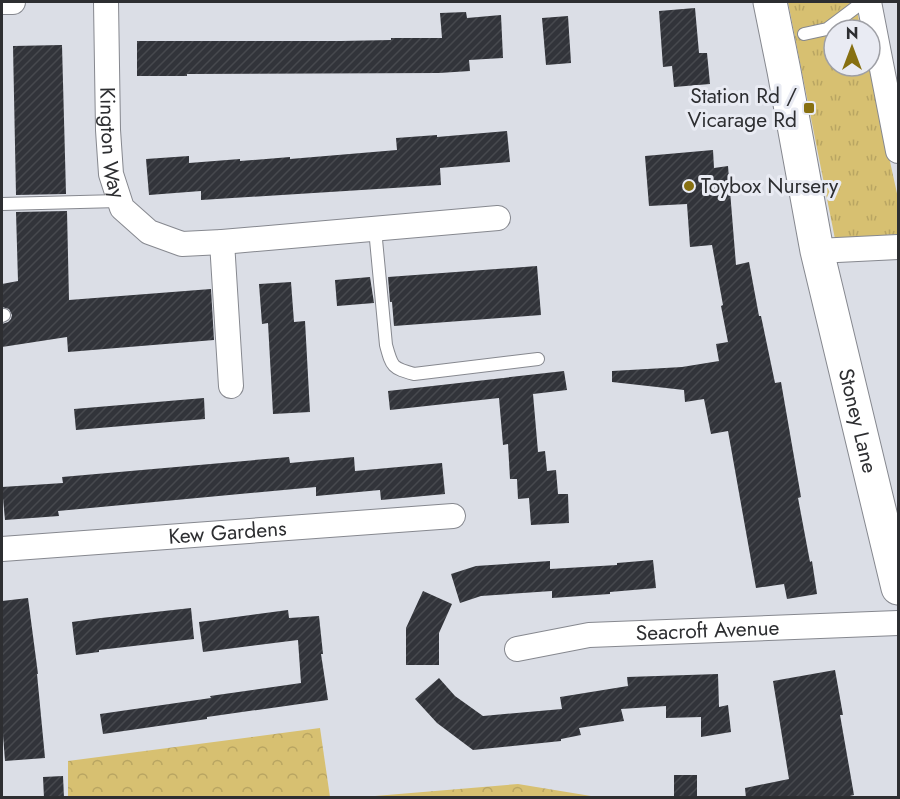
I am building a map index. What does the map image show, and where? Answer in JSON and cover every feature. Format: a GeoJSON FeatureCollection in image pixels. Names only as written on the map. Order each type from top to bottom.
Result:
{"type":"FeatureCollection","features":[{"type":"Feature","properties":{"kind":"main road","name":"Stoney Lane"},"geometry":{"type":"LineString","coordinates":[[770,2],[818,251],[898,588]]}},
{"type":"Feature","properties":{"kind":"street"},"geometry":{"type":"LineString","coordinates":[[2,2],[13,2]]}},
{"type":"Feature","properties":{"kind":"street","name":"Kington Way"},"geometry":{"type":"LineString","coordinates":[[106,2],[111,174],[122,208],[149,232],[182,244],[498,218]]}},
{"type":"Feature","properties":{"kind":"street"},"geometry":{"type":"LineString","coordinates":[[869,2],[871,18]]}},
{"type":"Feature","properties":{"kind":"street"},"geometry":{"type":"LineString","coordinates":[[880,78],[898,151]]}},
{"type":"Feature","properties":{"kind":"street"},"geometry":{"type":"LineString","coordinates":[[222,242],[231,386]]}},
{"type":"Feature","properties":{"kind":"street"},"geometry":{"type":"LineString","coordinates":[[818,251],[898,247]]}},
{"type":"Feature","properties":{"kind":"street","name":"Kew Gardens"},"geometry":{"type":"LineString","coordinates":[[2,549],[453,516]]}},
{"type":"Feature","properties":{"kind":"street","name":"Seacroft Avenue"},"geometry":{"type":"LineString","coordinates":[[517,649],[589,635],[898,623]]}},
{"type":"Feature","properties":{"kind":"lane"},"geometry":{"type":"LineString","coordinates":[[845,18],[863,2]]}},
{"type":"Feature","properties":{"kind":"lane"},"geometry":{"type":"LineString","coordinates":[[804,34],[822,32]]}},
{"type":"Feature","properties":{"kind":"lane"},"geometry":{"type":"LineString","coordinates":[[2,204],[120,201]]}},
{"type":"Feature","properties":{"kind":"lane"},"geometry":{"type":"LineString","coordinates":[[375,229],[386,345],[391,364],[400,370],[414,374],[538,359]]}},
{"type":"Feature","properties":{"kind":"green space"},"geometry":{"type":"Polygon","coordinates":[[[788,2],[855,2],[858,18],[822,18],[822,78],[872,78],[898,198],[898,234],[835,239],[788,2]]]}},
{"type":"Feature","properties":{"kind":"green space"},"geometry":{"type":"Polygon","coordinates":[[[320,728],[330,797],[68,797],[68,761],[320,728]]]}},
{"type":"Feature","properties":{"kind":"green space"},"geometry":{"type":"Polygon","coordinates":[[[518,784],[597,797],[363,797],[518,784]]]}},
{"type":"Feature","properties":{"kind":"building"},"geometry":{"type":"Polygon","coordinates":[[[695,8],[699,53],[707,53],[710,84],[674,87],[672,66],[663,67],[659,11],[695,8]]]}},
{"type":"Feature","properties":{"kind":"building"},"geometry":{"type":"Polygon","coordinates":[[[466,12],[467,18],[501,15],[503,58],[469,60],[470,71],[439,73],[137,76],[137,41],[341,41],[442,38],[440,13],[466,12]]]}},
{"type":"Feature","properties":{"kind":"building"},"geometry":{"type":"Polygon","coordinates":[[[568,16],[571,63],[546,65],[542,18],[568,16]]]}},
{"type":"Feature","properties":{"kind":"building"},"geometry":{"type":"Polygon","coordinates":[[[62,45],[66,194],[16,195],[13,46],[62,45]]]}},
{"type":"Feature","properties":{"kind":"building"},"geometry":{"type":"Polygon","coordinates":[[[507,131],[510,162],[440,168],[441,185],[201,200],[201,191],[149,195],[146,159],[189,156],[189,163],[290,157],[290,159],[397,150],[396,138],[507,131]]]}},
{"type":"Feature","properties":{"kind":"building"},"geometry":{"type":"Polygon","coordinates":[[[713,150],[714,168],[728,166],[736,265],[749,262],[775,383],[781,382],[801,497],[798,498],[817,594],[787,599],[784,584],[756,588],[728,431],[711,434],[704,399],[685,402],[684,390],[612,382],[612,371],[682,367],[719,361],[716,344],[728,342],[712,245],[690,247],[687,204],[649,206],[645,156],[713,150]]]}},
{"type":"Feature","properties":{"kind":"building"},"geometry":{"type":"Polygon","coordinates":[[[67,211],[69,300],[211,289],[214,340],[68,352],[67,337],[2,347],[2,324],[8,322],[12,315],[9,309],[2,307],[2,284],[18,281],[16,212],[67,211]]]}},
{"type":"Feature","properties":{"kind":"building"},"geometry":{"type":"Polygon","coordinates":[[[537,266],[541,315],[394,326],[388,277],[537,266]]]}},
{"type":"Feature","properties":{"kind":"building"},"geometry":{"type":"Polygon","coordinates":[[[370,277],[374,303],[337,306],[335,280],[370,277]]]}},
{"type":"Feature","properties":{"kind":"building"},"geometry":{"type":"Polygon","coordinates":[[[291,282],[294,322],[305,321],[310,412],[273,414],[268,323],[262,324],[259,284],[291,282]]]}},
{"type":"Feature","properties":{"kind":"building"},"geometry":{"type":"Polygon","coordinates":[[[564,371],[567,390],[533,394],[538,452],[545,451],[547,471],[556,470],[558,494],[568,494],[569,523],[531,525],[529,498],[518,499],[517,479],[510,479],[508,444],[503,445],[499,398],[390,410],[388,391],[564,371]]]}},
{"type":"Feature","properties":{"kind":"building"},"geometry":{"type":"Polygon","coordinates":[[[204,398],[205,419],[76,430],[74,409],[204,398]]]}},
{"type":"Feature","properties":{"kind":"building"},"geometry":{"type":"Polygon","coordinates":[[[289,457],[290,463],[354,457],[355,471],[442,463],[445,494],[381,500],[380,490],[316,496],[316,487],[58,511],[59,516],[5,520],[2,487],[63,483],[62,477],[289,457]]]}},
{"type":"Feature","properties":{"kind":"building"},"geometry":{"type":"Polygon","coordinates":[[[653,560],[656,588],[610,592],[610,594],[552,598],[552,591],[481,596],[460,603],[451,574],[476,566],[550,561],[550,569],[617,565],[617,563],[653,560]]]}},
{"type":"Feature","properties":{"kind":"building"},"geometry":{"type":"Polygon","coordinates":[[[423,591],[452,604],[439,633],[439,665],[406,665],[406,628],[423,591]]]}},
{"type":"Feature","properties":{"kind":"building"},"geometry":{"type":"Polygon","coordinates":[[[28,598],[38,674],[45,758],[5,761],[2,722],[2,601],[28,598]]]}},
{"type":"Feature","properties":{"kind":"building"},"geometry":{"type":"Polygon","coordinates":[[[191,608],[194,639],[99,650],[99,652],[76,655],[72,622],[191,608]]]}},
{"type":"Feature","properties":{"kind":"building"},"geometry":{"type":"Polygon","coordinates":[[[288,610],[289,618],[319,616],[323,654],[321,654],[328,700],[103,734],[100,714],[301,683],[298,640],[203,652],[199,622],[288,610]]]}},
{"type":"Feature","properties":{"kind":"building"},"geometry":{"type":"Polygon","coordinates":[[[835,670],[843,715],[840,715],[854,795],[842,798],[746,798],[745,788],[789,779],[773,681],[835,670]]]}},
{"type":"Feature","properties":{"kind":"building"},"geometry":{"type":"Polygon","coordinates":[[[718,674],[719,707],[728,705],[731,732],[701,737],[701,717],[666,718],[666,706],[621,709],[624,721],[579,728],[581,735],[561,739],[561,741],[473,750],[437,723],[415,699],[439,678],[455,696],[483,716],[562,709],[560,697],[628,686],[627,677],[718,674]]]}},
{"type":"Feature","properties":{"kind":"building"},"geometry":{"type":"Polygon","coordinates":[[[674,775],[697,775],[697,798],[674,798],[674,775]]]}},
{"type":"Feature","properties":{"kind":"building"},"geometry":{"type":"Polygon","coordinates":[[[63,776],[64,798],[44,798],[43,777],[63,776]]]}},
{"type":"Feature","properties":{"kind":"place","name":"Station Rd / Vicarage Rd"},"geometry":{"type":"Point","coordinates":[809,108]}},
{"type":"Feature","properties":{"kind":"place","name":"Toybox Nursery"},"geometry":{"type":"Point","coordinates":[689,186]}}]}
